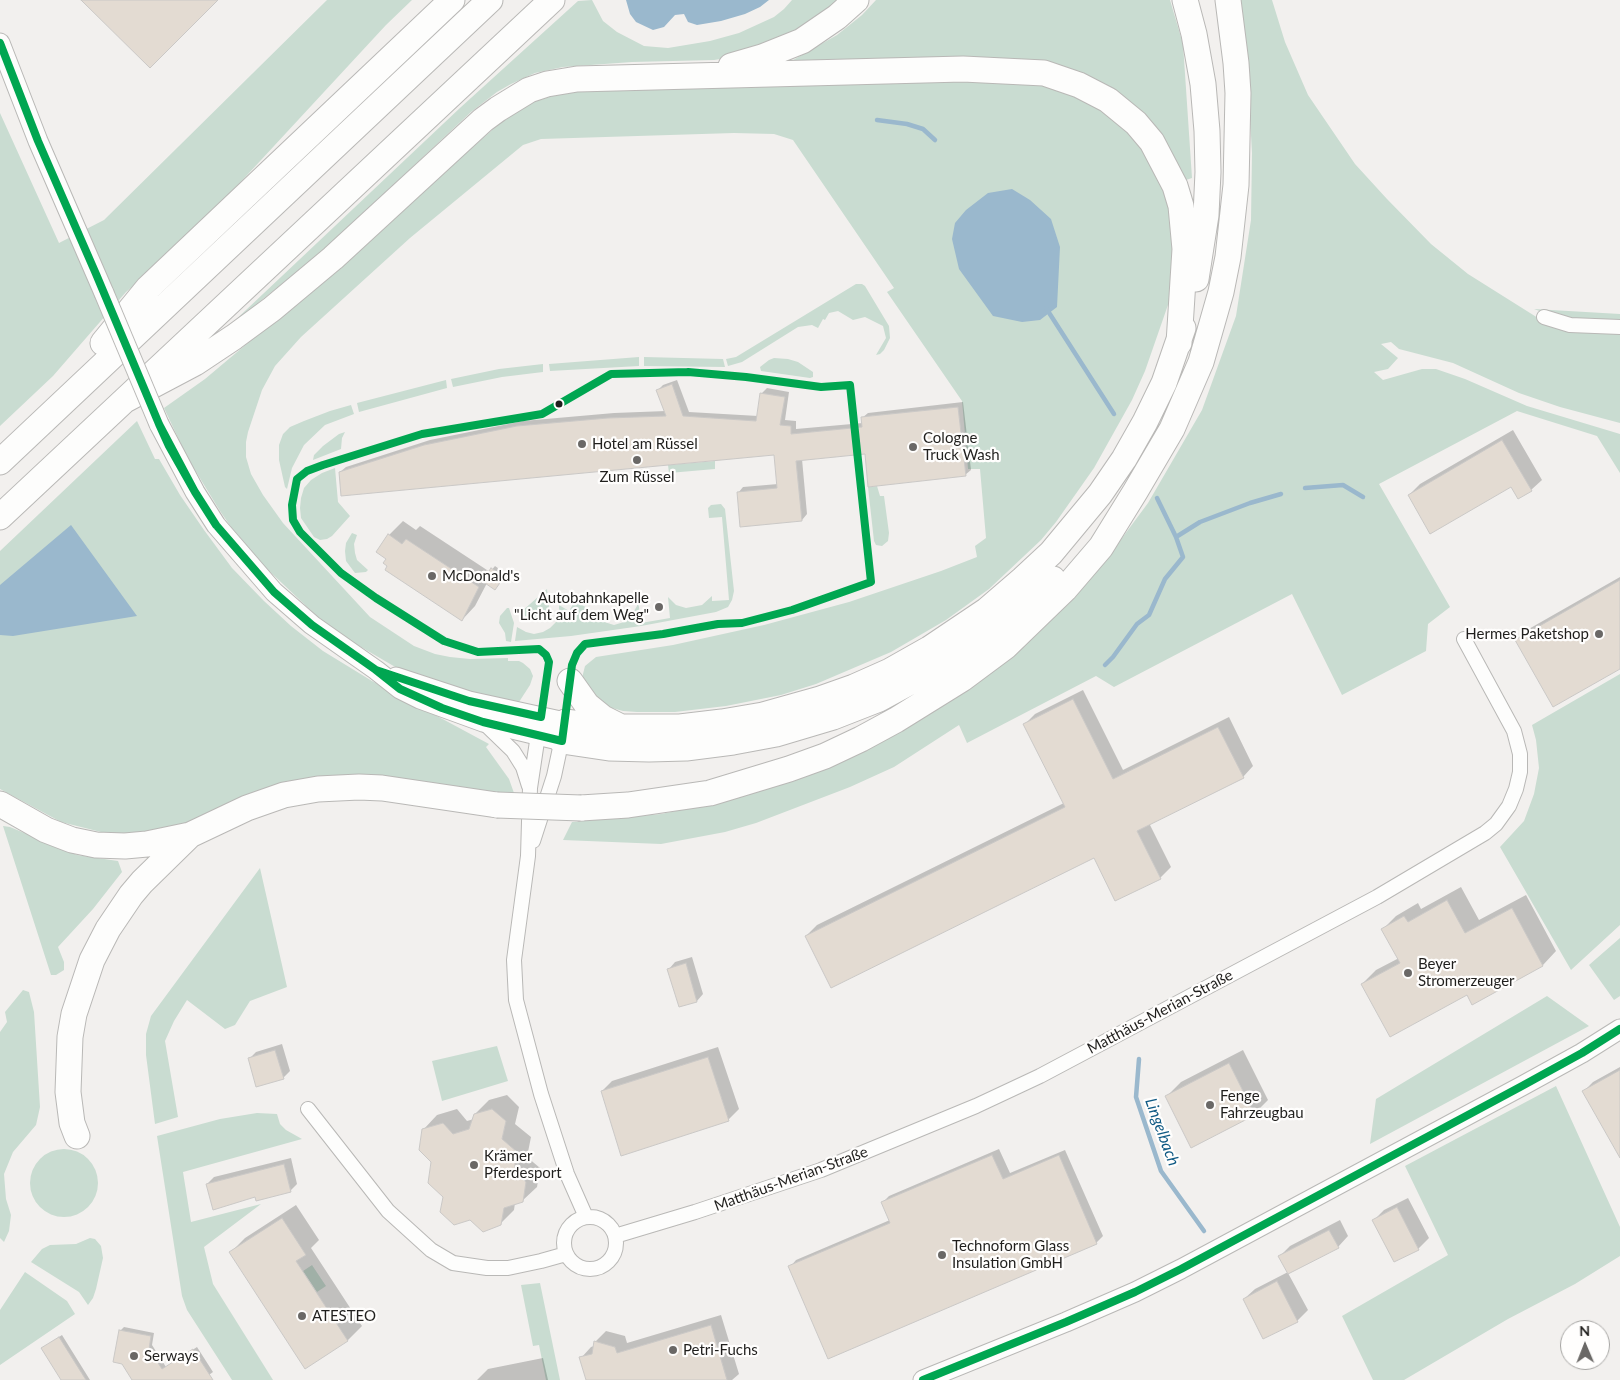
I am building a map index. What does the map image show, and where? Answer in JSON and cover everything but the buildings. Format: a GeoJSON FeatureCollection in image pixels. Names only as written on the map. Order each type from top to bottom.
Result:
{"type":"FeatureCollection","features":[{"type":"Feature","properties":{"kind":"highway"},"geometry":{"type":"LineString","coordinates":[[0,461],[148,288],[452,0]]}},
{"type":"Feature","properties":{"kind":"highway"},"geometry":{"type":"LineString","coordinates":[[0,461],[490,0]]}},
{"type":"Feature","properties":{"kind":"highway"},"geometry":{"type":"LineString","coordinates":[[0,517],[552,0]]}},
{"type":"Feature","properties":{"kind":"highway"},"geometry":{"type":"LineString","coordinates":[[690,76],[762,58],[802,41],[837,17],[856,0]]}},
{"type":"Feature","properties":{"kind":"highway"},"geometry":{"type":"LineString","coordinates":[[563,732],[586,726],[655,728],[700,725],[763,715],[836,694],[884,674],[929,649],[970,622],[1005,595],[1051,553],[1100,494],[1124,459],[1145,422],[1164,383],[1179,343],[1194,291],[1206,215],[1207,131],[1203,84],[1194,34],[1185,0]]}},
{"type":"Feature","properties":{"kind":"highway"},"geometry":{"type":"LineString","coordinates":[[1210,0],[1232,103],[1236,149]]}},
{"type":"Feature","properties":{"kind":"highway"},"geometry":{"type":"LineString","coordinates":[[0,804],[46,830],[72,840],[96,845],[125,846],[148,844],[190,835],[246,808],[284,795],[318,789],[382,788],[497,805],[581,808],[628,805],[710,793],[825,756],[896,720],[962,679],[1026,628],[1089,562],[1112,531],[1172,428],[1201,362],[1221,292],[1231,239],[1236,185],[1238,94],[1228,0]]}},
{"type":"Feature","properties":{"kind":"highway"},"geometry":{"type":"LineString","coordinates":[[125,400],[202,359],[272,309],[333,258],[484,120],[514,98],[529,90],[547,84],[577,79],[963,69],[1044,73],[1079,85],[1108,100],[1136,123],[1152,142],[1175,186],[1181,206],[1185,249],[1179,343]]}},
{"type":"Feature","properties":{"kind":"highway"},"geometry":{"type":"LineString","coordinates":[[563,732],[593,747],[666,749],[709,746],[753,738],[834,717],[879,699],[943,664],[1008,619],[1040,592],[1089,539],[1122,511]]}},
{"type":"Feature","properties":{"kind":"highway"},"geometry":{"type":"LineString","coordinates":[[570,681],[587,706],[621,727]]}},
{"type":"Feature","properties":{"kind":"highway"},"geometry":{"type":"LineString","coordinates":[[77,1136],[72,1123],[68,1092],[70,1037],[74,1014],[92,960],[108,929],[131,895],[190,835]]}},
{"type":"Feature","properties":{"kind":"street"},"geometry":{"type":"LineString","coordinates":[[0,43],[38,141],[159,424],[195,492],[216,525],[274,592],[312,626],[407,693],[442,708],[484,722],[538,736],[563,732]]}},
{"type":"Feature","properties":{"kind":"street"},"geometry":{"type":"LineString","coordinates":[[1544,318],[1570,326],[1620,327]]}},
{"type":"Feature","properties":{"kind":"street","name":"Matthäus-Merian-Straße"},"geometry":{"type":"LineString","coordinates":[[616,1236],[821,1170],[976,1106],[1048,1072],[1377,897],[1485,833],[1496,824],[1516,789],[1520,772],[1520,754],[1514,731],[1464,639]]}},
{"type":"Feature","properties":{"kind":"street"},"geometry":{"type":"LineString","coordinates":[[376,670],[469,701],[541,717],[563,732]]}},
{"type":"Feature","properties":{"kind":"street"},"geometry":{"type":"LineString","coordinates":[[541,717],[530,788],[528,856],[514,960],[516,1000],[540,1094],[567,1174],[586,1217]]}},
{"type":"Feature","properties":{"kind":"street"},"geometry":{"type":"LineString","coordinates":[[484,722],[513,751],[530,788]]}},
{"type":"Feature","properties":{"kind":"street"},"geometry":{"type":"LineString","coordinates":[[528,856],[554,776],[563,732]]}},
{"type":"Feature","properties":{"kind":"street"},"geometry":{"type":"LineString","coordinates":[[923,1380],[1082,1315],[1181,1269],[1582,1053],[1620,1029]]}},
{"type":"Feature","properties":{"kind":"street"},"geometry":{"type":"LineString","coordinates":[[308,1110],[388,1211],[431,1250],[453,1263],[487,1268],[508,1268],[566,1254]]}},
{"type":"Feature","properties":{"kind":"street"},"geometry":{"type":"LineString","coordinates":[[594,1216],[601,1219],[612,1229],[616,1236],[614,1252],[610,1259],[597,1268],[582,1268],[575,1265],[566,1254],[564,1238],[566,1230],[578,1219],[594,1216]]}},
{"type":"Feature","properties":{"kind":"green space"},"geometry":{"type":"Polygon","coordinates":[[[327,0],[412,0],[386,25],[187,240],[126,292],[53,376],[0,426],[0,113],[59,243],[104,220],[327,0]]]}},
{"type":"Feature","properties":{"kind":"green space"},"geometry":{"type":"Polygon","coordinates":[[[592,0],[603,21],[617,32],[644,46],[668,48],[710,41],[739,33],[774,17],[792,0],[845,0],[814,24],[733,57],[714,60],[632,62],[563,67],[535,73],[511,84],[471,112],[323,251],[228,327],[461,107],[578,1],[592,0]]]}},
{"type":"Feature","properties":{"kind":"green space"},"geometry":{"type":"Polygon","coordinates":[[[876,0],[1170,0],[1183,44],[1192,178],[1183,181],[1102,89],[779,68],[837,35],[862,15],[876,0]]]}},
{"type":"Feature","properties":{"kind":"green space"},"geometry":{"type":"Polygon","coordinates":[[[1232,0],[1272,0],[1285,42],[1308,95],[1355,164],[1431,244],[1468,274],[1538,318],[1620,331],[1620,423],[1560,407],[1519,393],[1453,363],[1399,349],[1391,342],[1381,344],[1398,358],[1388,369],[1374,372],[1383,380],[1422,369],[1436,369],[1465,379],[1527,406],[1620,434],[1620,473],[1597,436],[1517,411],[1379,484],[1450,607],[1428,624],[1426,651],[1342,695],[1292,594],[1114,687],[1096,676],[967,743],[959,725],[894,767],[850,787],[756,823],[725,832],[661,844],[563,840],[572,822],[661,814],[706,805],[992,670],[1080,591],[1102,565],[1148,503],[1202,410],[1236,316],[1251,220],[1252,153],[1249,99],[1232,0]]]}},
{"type":"Feature","properties":{"kind":"green space"},"geometry":{"type":"Polygon","coordinates":[[[1000,76],[1079,93],[1138,138],[1167,188],[1175,275],[1169,302],[1145,371],[1132,400],[1094,468],[1041,540],[989,589],[946,620],[891,652],[816,684],[781,695],[726,706],[675,712],[637,712],[623,711],[601,705],[582,678],[585,666],[596,657],[673,645],[764,625],[849,602],[941,571],[977,557],[975,546],[986,538],[980,469],[968,469],[962,401],[887,292],[894,288],[793,140],[774,134],[734,133],[541,139],[523,145],[410,238],[301,337],[275,366],[262,390],[248,432],[246,457],[251,474],[283,523],[370,617],[414,646],[435,654],[450,657],[470,659],[508,658],[508,661],[523,663],[530,669],[533,676],[530,685],[519,702],[503,702],[397,668],[349,640],[321,620],[266,568],[231,527],[187,457],[164,408],[205,379],[312,289],[499,124],[530,103],[559,94],[582,90],[764,87],[843,80],[1000,76]]]}},
{"type":"Feature","properties":{"kind":"green space"},"geometry":{"type":"Polygon","coordinates":[[[856,284],[865,286],[889,326],[890,338],[880,354],[876,355],[886,338],[883,326],[865,317],[853,320],[838,311],[829,313],[818,328],[812,325],[798,327],[742,362],[728,366],[726,359],[736,357],[856,284]]]}},
{"type":"Feature","properties":{"kind":"green space"},"geometry":{"type":"Polygon","coordinates":[[[1534,309],[1620,314],[1620,323],[1561,319],[1534,309]]]}},
{"type":"Feature","properties":{"kind":"green space"},"geometry":{"type":"Polygon","coordinates":[[[639,357],[639,366],[550,371],[549,364],[639,357]]]}},
{"type":"Feature","properties":{"kind":"green space"},"geometry":{"type":"Polygon","coordinates":[[[644,357],[723,359],[725,367],[644,366],[644,357]]]}},
{"type":"Feature","properties":{"kind":"green space"},"geometry":{"type":"Polygon","coordinates":[[[774,358],[798,362],[813,372],[813,377],[761,371],[760,367],[774,358]]]}},
{"type":"Feature","properties":{"kind":"green space"},"geometry":{"type":"Polygon","coordinates":[[[543,364],[543,372],[502,377],[453,387],[451,379],[499,369],[543,364]]]}},
{"type":"Feature","properties":{"kind":"green space"},"geometry":{"type":"Polygon","coordinates":[[[446,380],[447,388],[359,412],[357,403],[446,380]]]}},
{"type":"Feature","properties":{"kind":"green space"},"geometry":{"type":"Polygon","coordinates":[[[351,405],[354,414],[325,425],[304,445],[292,468],[287,489],[279,460],[279,445],[283,434],[290,427],[304,421],[351,405]]]}},
{"type":"Feature","properties":{"kind":"green space"},"geometry":{"type":"Polygon","coordinates":[[[137,421],[155,459],[159,459],[180,495],[204,530],[232,568],[264,601],[291,626],[323,651],[372,681],[489,744],[486,747],[509,779],[514,793],[271,787],[247,795],[189,822],[152,832],[119,834],[101,832],[61,822],[0,789],[0,551],[137,421]]]}},
{"type":"Feature","properties":{"kind":"green space"},"geometry":{"type":"Polygon","coordinates":[[[345,432],[342,438],[341,449],[313,460],[314,455],[323,446],[339,434],[345,432]]]}},
{"type":"Feature","properties":{"kind":"green space"},"geometry":{"type":"Polygon","coordinates":[[[715,461],[715,469],[669,473],[668,465],[715,461]]]}},
{"type":"Feature","properties":{"kind":"green space"},"geometry":{"type":"Polygon","coordinates":[[[335,468],[338,502],[350,516],[332,536],[320,540],[314,537],[301,518],[301,498],[304,488],[311,480],[335,468]]]}},
{"type":"Feature","properties":{"kind":"green space"},"geometry":{"type":"Polygon","coordinates":[[[877,486],[880,496],[884,496],[889,533],[888,541],[882,546],[876,545],[874,541],[868,487],[877,486]]]}},
{"type":"Feature","properties":{"kind":"green space"},"geometry":{"type":"Polygon","coordinates":[[[721,504],[725,509],[734,591],[728,607],[716,612],[641,626],[571,636],[515,641],[517,627],[534,634],[543,632],[556,622],[559,614],[559,605],[569,611],[575,601],[589,609],[601,621],[614,625],[624,622],[631,616],[638,600],[641,623],[670,618],[668,597],[676,605],[686,608],[702,605],[712,596],[712,601],[729,600],[722,517],[709,518],[708,508],[711,505],[721,504]]]}},
{"type":"Feature","properties":{"kind":"green space"},"geometry":{"type":"Polygon","coordinates":[[[352,533],[357,535],[354,544],[357,560],[368,570],[366,572],[355,573],[346,561],[346,543],[352,533]]]}},
{"type":"Feature","properties":{"kind":"green space"},"geometry":{"type":"Polygon","coordinates":[[[547,589],[549,608],[547,614],[540,620],[527,618],[521,612],[547,589]]]}},
{"type":"Feature","properties":{"kind":"green space"},"geometry":{"type":"Polygon","coordinates":[[[509,608],[514,623],[511,642],[506,641],[505,633],[499,623],[500,616],[509,608]]]}},
{"type":"Feature","properties":{"kind":"green space"},"geometry":{"type":"Polygon","coordinates":[[[1620,674],[1620,925],[1571,970],[1500,847],[1524,821],[1534,794],[1539,768],[1536,740],[1532,725],[1620,674]]]}},
{"type":"Feature","properties":{"kind":"green space"},"geometry":{"type":"Polygon","coordinates":[[[3,826],[10,827],[77,855],[118,861],[122,872],[93,909],[58,947],[64,962],[64,970],[56,975],[51,975],[3,826]]]}},
{"type":"Feature","properties":{"kind":"green space"},"geometry":{"type":"Polygon","coordinates":[[[260,868],[287,987],[250,1001],[235,1025],[225,1029],[187,1000],[174,1021],[165,1041],[178,1117],[155,1124],[146,1055],[146,1034],[151,1016],[260,868]]]}},
{"type":"Feature","properties":{"kind":"green space"},"geometry":{"type":"Polygon","coordinates":[[[1620,938],[1620,996],[1614,1000],[1589,965],[1620,938]]]}},
{"type":"Feature","properties":{"kind":"green space"},"geometry":{"type":"Polygon","coordinates":[[[23,990],[29,992],[34,1012],[40,1107],[36,1125],[13,1152],[4,1174],[6,1199],[11,1215],[9,1231],[4,1242],[0,1238],[0,1032],[7,1022],[5,1012],[23,990]]]}},
{"type":"Feature","properties":{"kind":"green space"},"geometry":{"type":"Polygon","coordinates":[[[1547,996],[1589,1026],[1370,1144],[1376,1099],[1547,996]]]}},
{"type":"Feature","properties":{"kind":"green space"},"geometry":{"type":"Polygon","coordinates":[[[497,1046],[508,1081],[442,1101],[432,1061],[497,1046]]]}},
{"type":"Feature","properties":{"kind":"green space"},"geometry":{"type":"Polygon","coordinates":[[[1556,1086],[1620,1227],[1620,1256],[1575,1284],[1508,1319],[1404,1380],[1373,1380],[1342,1316],[1448,1255],[1405,1166],[1556,1086]]]}},
{"type":"Feature","properties":{"kind":"green space"},"geometry":{"type":"Polygon","coordinates":[[[257,1113],[277,1114],[280,1124],[286,1130],[302,1139],[183,1172],[191,1222],[261,1204],[204,1247],[213,1284],[273,1380],[232,1380],[187,1310],[182,1296],[157,1136],[220,1119],[257,1113]]]}},
{"type":"Feature","properties":{"kind":"green space"},"geometry":{"type":"Polygon","coordinates":[[[64,1149],[77,1152],[88,1159],[95,1170],[98,1183],[95,1196],[88,1207],[77,1214],[64,1217],[51,1214],[40,1207],[33,1196],[30,1183],[33,1170],[40,1159],[51,1152],[64,1149]]]}},
{"type":"Feature","properties":{"kind":"green space"},"geometry":{"type":"Polygon","coordinates":[[[90,1238],[95,1239],[101,1246],[103,1258],[96,1289],[88,1305],[79,1292],[31,1262],[42,1249],[50,1245],[76,1244],[90,1238]]]}},
{"type":"Feature","properties":{"kind":"green space"},"geometry":{"type":"Polygon","coordinates":[[[312,1265],[326,1286],[317,1292],[303,1271],[312,1265]]]}},
{"type":"Feature","properties":{"kind":"green space"},"geometry":{"type":"Polygon","coordinates":[[[25,1272],[67,1301],[75,1314],[0,1365],[0,1310],[25,1272]]]}},
{"type":"Feature","properties":{"kind":"green space"},"geometry":{"type":"Polygon","coordinates":[[[540,1283],[560,1380],[546,1380],[539,1345],[533,1346],[521,1285],[540,1283]]]}},
{"type":"Feature","properties":{"kind":"water"},"geometry":{"type":"Polygon","coordinates":[[[626,0],[769,0],[760,7],[745,14],[697,25],[688,22],[684,14],[675,15],[664,27],[653,30],[636,22],[630,14],[626,0]]]}},
{"type":"Feature","properties":{"kind":"water"},"geometry":{"type":"Polygon","coordinates":[[[1012,189],[1030,200],[1051,219],[1060,247],[1057,307],[1040,320],[1022,322],[993,316],[959,269],[952,239],[955,223],[966,210],[988,193],[1012,189]]]}},
{"type":"Feature","properties":{"kind":"water"},"geometry":{"type":"Polygon","coordinates":[[[71,525],[137,616],[13,636],[0,635],[0,585],[71,525]]]}},
{"type":"Feature","properties":{"kind":"waterway"},"geometry":{"type":"LineString","coordinates":[[877,120],[907,124],[923,129],[935,140]]}},
{"type":"Feature","properties":{"kind":"waterway"},"geometry":{"type":"LineString","coordinates":[[1046,308],[1114,414]]}},
{"type":"Feature","properties":{"kind":"waterway"},"geometry":{"type":"LineString","coordinates":[[1305,488],[1343,485],[1363,497]]}},
{"type":"Feature","properties":{"kind":"waterway"},"geometry":{"type":"LineString","coordinates":[[1176,537],[1200,522],[1250,503],[1281,494]]}},
{"type":"Feature","properties":{"kind":"waterway"},"geometry":{"type":"LineString","coordinates":[[1105,665],[1137,624],[1149,615],[1165,579],[1183,557],[1176,537],[1157,498]]}},
{"type":"Feature","properties":{"kind":"waterway","name":"Lingelbach"},"geometry":{"type":"LineString","coordinates":[[1139,1059],[1136,1097],[1161,1171],[1204,1231]]}},
{"type":"Feature","properties":{"kind":"transit line"},"geometry":{"type":"LineString","coordinates":[[0,43],[38,141],[96,274]]}},
{"type":"Feature","properties":{"kind":"transit line"},"geometry":{"type":"LineString","coordinates":[[96,274],[159,424]]}},
{"type":"Feature","properties":{"kind":"transit line"},"geometry":{"type":"LineString","coordinates":[[96,274],[159,424]]}},
{"type":"Feature","properties":{"kind":"transit line"},"geometry":{"type":"LineString","coordinates":[[688,372],[746,377],[821,387],[850,385],[871,582],[792,610],[742,623],[718,624],[663,634],[585,644],[577,653],[572,665],[562,741],[483,722],[442,708],[400,689],[376,670],[469,701],[541,717],[549,662],[546,655],[539,649],[478,652],[444,641],[376,598],[341,573],[300,532],[293,520],[292,505],[297,479],[307,471],[323,465],[422,434],[542,414],[611,374],[688,372]]}},
{"type":"Feature","properties":{"kind":"transit line"},"geometry":{"type":"LineString","coordinates":[[159,424],[195,492]]}},
{"type":"Feature","properties":{"kind":"transit line"},"geometry":{"type":"LineString","coordinates":[[159,424],[195,492]]}},
{"type":"Feature","properties":{"kind":"transit line"},"geometry":{"type":"LineString","coordinates":[[195,492],[216,525]]}},
{"type":"Feature","properties":{"kind":"transit line"},"geometry":{"type":"LineString","coordinates":[[216,525],[274,592]]}},
{"type":"Feature","properties":{"kind":"transit line"},"geometry":{"type":"LineString","coordinates":[[216,525],[274,592]]}},
{"type":"Feature","properties":{"kind":"transit line"},"geometry":{"type":"LineString","coordinates":[[274,592],[312,625]]}},
{"type":"Feature","properties":{"kind":"transit line"},"geometry":{"type":"LineString","coordinates":[[274,592],[312,625]]}},
{"type":"Feature","properties":{"kind":"transit line"},"geometry":{"type":"LineString","coordinates":[[312,625],[376,670]]}},
{"type":"Feature","properties":{"kind":"transit line"},"geometry":{"type":"LineString","coordinates":[[312,625],[376,670]]}},
{"type":"Feature","properties":{"kind":"transit line"},"geometry":{"type":"LineString","coordinates":[[923,1380],[1066,1322],[1135,1292],[1181,1269],[1522,1086],[1582,1053],[1620,1029]]}},
{"type":"Feature","properties":{"kind":"place","name":"Hotel am Rüssel"},"geometry":{"type":"Point","coordinates":[582,444]}},
{"type":"Feature","properties":{"kind":"place","name":"Cologne Truck Wash"},"geometry":{"type":"Point","coordinates":[913,447]}},
{"type":"Feature","properties":{"kind":"place","name":"Zum Rüssel"},"geometry":{"type":"Point","coordinates":[637,460]}},
{"type":"Feature","properties":{"kind":"place","name":"McDonald's"},"geometry":{"type":"Point","coordinates":[432,576]}},
{"type":"Feature","properties":{"kind":"place","name":"Autobahnkapelle \"Licht auf dem Weg\""},"geometry":{"type":"Point","coordinates":[659,607]}},
{"type":"Feature","properties":{"kind":"place","name":"Hermes Paketshop"},"geometry":{"type":"Point","coordinates":[1599,634]}},
{"type":"Feature","properties":{"kind":"place","name":"Beyer Stromerzeuger"},"geometry":{"type":"Point","coordinates":[1408,973]}},
{"type":"Feature","properties":{"kind":"place","name":"Fenge Fahrzeugbau"},"geometry":{"type":"Point","coordinates":[1210,1105]}},
{"type":"Feature","properties":{"kind":"place","name":"Krämer Pferdesport"},"geometry":{"type":"Point","coordinates":[474,1165]}},
{"type":"Feature","properties":{"kind":"place","name":"Technoform Glass Insulation GmbH"},"geometry":{"type":"Point","coordinates":[942,1255]}},
{"type":"Feature","properties":{"kind":"place","name":"ATESTEO"},"geometry":{"type":"Point","coordinates":[302,1316]}},
{"type":"Feature","properties":{"kind":"place","name":"Petri-Fuchs"},"geometry":{"type":"Point","coordinates":[673,1350]}},
{"type":"Feature","properties":{"kind":"place","name":"Serways"},"geometry":{"type":"Point","coordinates":[134,1356]}}]}
